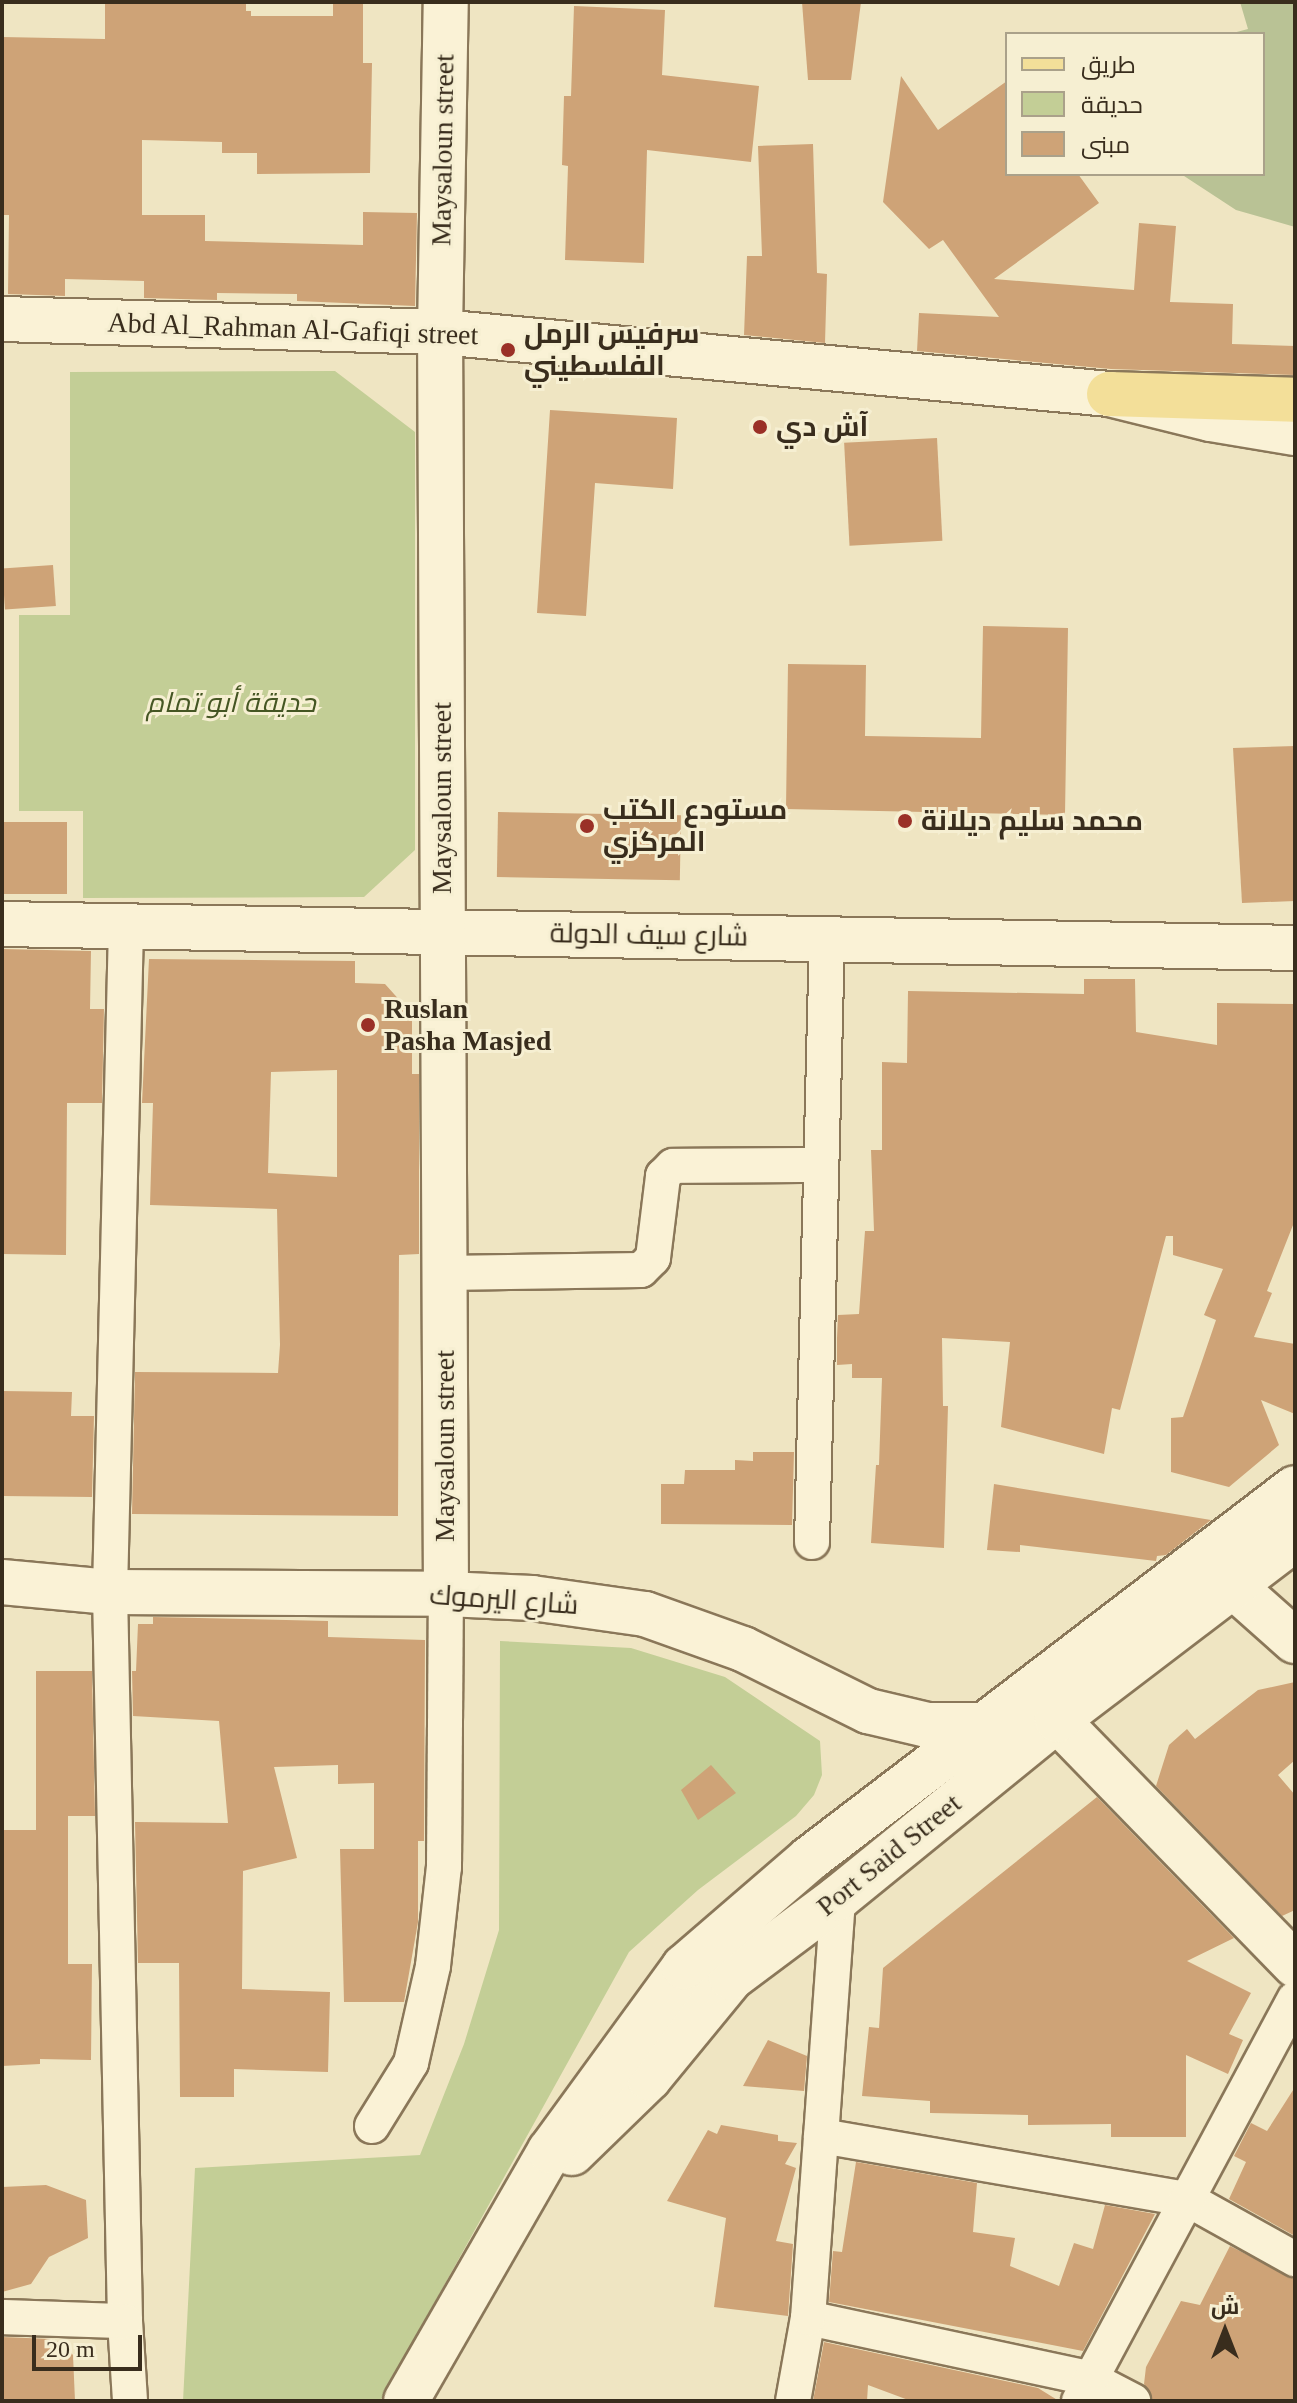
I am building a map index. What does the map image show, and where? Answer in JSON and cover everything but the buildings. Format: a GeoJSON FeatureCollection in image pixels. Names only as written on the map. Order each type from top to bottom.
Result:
{"type":"FeatureCollection","features":[{"type":"Feature","properties":{"kind":"main road","name":"Maysaloun street"},"geometry":{"type":"LineString","coordinates":[[446,2],[440,332],[446,1594]]}},
{"type":"Feature","properties":{"kind":"main road","name":"Abd Al_Rahman Al-Gafiqi street"},"geometry":{"type":"LineString","coordinates":[[2,319],[440,332],[1109,394],[1211,419],[1295,433]]}},
{"type":"Feature","properties":{"kind":"main road"},"geometry":{"type":"LineString","coordinates":[[1109,394],[1295,400]]}},
{"type":"Feature","properties":{"kind":"main road","name":"شارع سيف الدولة"},"geometry":{"type":"LineString","coordinates":[[2,924],[1295,948]]}},
{"type":"Feature","properties":{"kind":"main road"},"geometry":{"type":"LineString","coordinates":[[406,2401],[550,2151],[684,1967],[809,1859],[1295,1488]]}},
{"type":"Feature","properties":{"kind":"main road","name":"Port Said Street"},"geometry":{"type":"LineString","coordinates":[[516,2208],[649,2078],[731,1978],[838,1898],[1057,1720],[1295,1539]]}},
{"type":"Feature","properties":{"kind":"main road","name":"شارع اليرموك"},"geometry":{"type":"LineString","coordinates":[[2,1582],[110,1592],[446,1594],[532,1598],[645,1614],[743,1649],[868,1711],[927,1725],[984,1725]]}},
{"type":"Feature","properties":{"kind":"main road"},"geometry":{"type":"LineString","coordinates":[[1233,1586],[1295,1641]]}},
{"type":"Feature","properties":{"kind":"main road"},"geometry":{"type":"LineString","coordinates":[[1057,1720],[1295,1965]]}},
{"type":"Feature","properties":{"kind":"street"},"geometry":{"type":"LineString","coordinates":[[126,927],[110,1592],[125,2321],[130,2401]]}},
{"type":"Feature","properties":{"kind":"street"},"geometry":{"type":"LineString","coordinates":[[812,1542],[827,939]]}},
{"type":"Feature","properties":{"kind":"street"},"geometry":{"type":"LineString","coordinates":[[444,1273],[641,1270],[653,1258],[662,1183],[673,1166],[821,1165]]}},
{"type":"Feature","properties":{"kind":"street"},"geometry":{"type":"LineString","coordinates":[[372,2126],[411,2063],[433,1966],[444,1867],[446,1594]]}},
{"type":"Feature","properties":{"kind":"street"},"geometry":{"type":"LineString","coordinates":[[793,2401],[808,2318],[838,1898]]}},
{"type":"Feature","properties":{"kind":"street"},"geometry":{"type":"LineString","coordinates":[[1084,2389],[1295,1999]]}},
{"type":"Feature","properties":{"kind":"street"},"geometry":{"type":"LineString","coordinates":[[821,2136],[1187,2199],[1295,2259]]}},
{"type":"Feature","properties":{"kind":"street"},"geometry":{"type":"LineString","coordinates":[[2,2317],[125,2321]]}},
{"type":"Feature","properties":{"kind":"street"},"geometry":{"type":"LineString","coordinates":[[808,2318],[1133,2401]]}},
{"type":"Feature","properties":{"kind":"green space"},"geometry":{"type":"Polygon","coordinates":[[[1240,2],[1295,2],[1295,227],[1236,210],[1184,176],[1265,176],[1265,32],[1237,32],[1248,29],[1240,2]]]}},
{"type":"Feature","properties":{"kind":"green space","name":"حديقة أبو تمام"},"geometry":{"type":"Polygon","coordinates":[[[335,371],[415,432],[415,850],[364,897],[83,898],[83,811],[19,811],[19,615],[70,615],[70,372],[335,371]]]}},
{"type":"Feature","properties":{"kind":"green space"},"geometry":{"type":"Polygon","coordinates":[[[500,1641],[631,1648],[725,1677],[820,1741],[822,1775],[814,1795],[796,1816],[698,1890],[629,1952],[380,2401],[183,2401],[195,2168],[420,2155],[464,2044],[499,1930],[500,1641]]]}},
{"type":"Feature","properties":{"kind":"place","name":"سرفيس الرمل الفلسطيني"},"geometry":{"type":"Point","coordinates":[508,350]}},
{"type":"Feature","properties":{"kind":"place","name":"آش دي"},"geometry":{"type":"Point","coordinates":[760,427]}},
{"type":"Feature","properties":{"kind":"place","name":"محمد سليم ديلانة"},"geometry":{"type":"Point","coordinates":[905,821]}},
{"type":"Feature","properties":{"kind":"place","name":"مستودع الكتب المركزي"},"geometry":{"type":"Point","coordinates":[587,826]}},
{"type":"Feature","properties":{"kind":"place","name":"Ruslan Pasha Masjed"},"geometry":{"type":"Point","coordinates":[368,1025]}}]}
